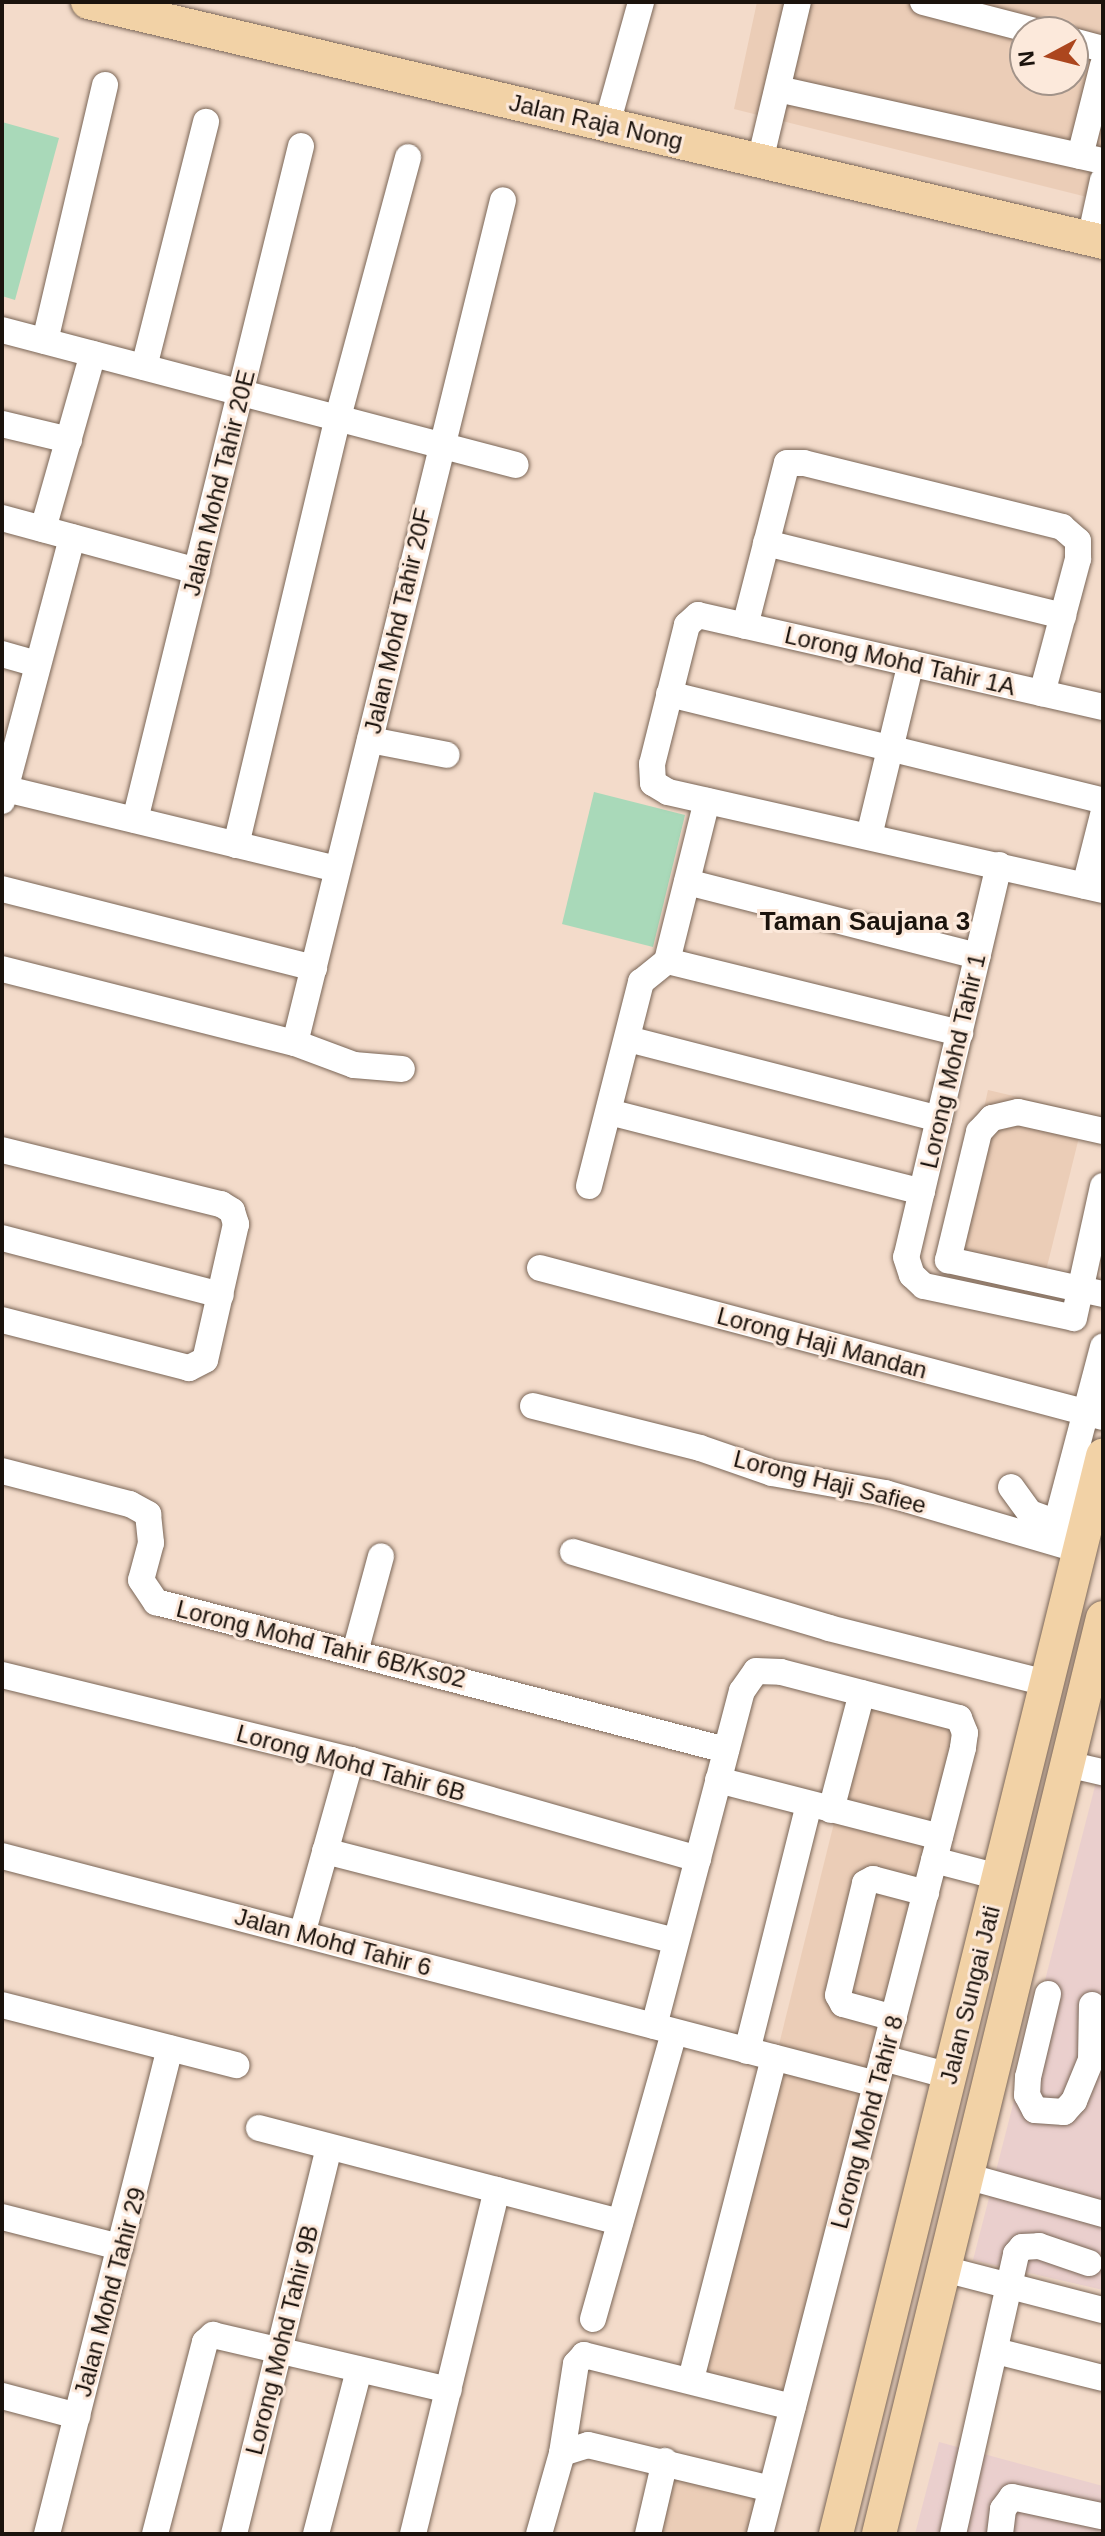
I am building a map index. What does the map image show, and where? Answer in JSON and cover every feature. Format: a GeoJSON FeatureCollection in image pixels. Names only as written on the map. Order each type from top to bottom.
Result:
{"type":"FeatureCollection","features":[{"type":"Feature","properties":{"kind":"main road","name":"Jalan Raja Nong"},"geometry":{"type":"LineString","coordinates":[[88,2],[1097,240]]}},
{"type":"Feature","properties":{"kind":"main road","name":"Jalan Sungai Jati"},"geometry":{"type":"LineString","coordinates":[[836,2534],[1047,1683],[1063,1538],[1103,1456]]}},
{"type":"Feature","properties":{"kind":"main road","name":"Jalan Sungai Jati"},"geometry":{"type":"LineString","coordinates":[[879,2534],[1103,1618]]}},
{"type":"Feature","properties":{"kind":"street"},"geometry":{"type":"LineString","coordinates":[[607,124],[641,2]]}},
{"type":"Feature","properties":{"kind":"street"},"geometry":{"type":"LineString","coordinates":[[760,161],[798,2]]}},
{"type":"Feature","properties":{"kind":"street"},"geometry":{"type":"LineString","coordinates":[[923,2],[1009,24]]}},
{"type":"Feature","properties":{"kind":"street"},"geometry":{"type":"LineString","coordinates":[[778,89],[1092,159],[1103,65]]}},
{"type":"Feature","properties":{"kind":"street"},"geometry":{"type":"LineString","coordinates":[[45,341],[105,85]]}},
{"type":"Feature","properties":{"kind":"street"},"geometry":{"type":"LineString","coordinates":[[144,367],[206,122]]}},
{"type":"Feature","properties":{"kind":"street","name":"Jalan Mohd Tahir 20E"},"geometry":{"type":"LineString","coordinates":[[135,820],[243,392],[301,146]]}},
{"type":"Feature","properties":{"kind":"street"},"geometry":{"type":"LineString","coordinates":[[236,845],[338,417],[408,157]]}},
{"type":"Feature","properties":{"kind":"street"},"geometry":{"type":"LineString","coordinates":[[1097,240],[1103,180]]}},
{"type":"Feature","properties":{"kind":"street","name":"Jalan Mohd Tahir 20F"},"geometry":{"type":"LineString","coordinates":[[295,1043],[503,200]]}},
{"type":"Feature","properties":{"kind":"street"},"geometry":{"type":"LineString","coordinates":[[2,330],[516,465]]}},
{"type":"Feature","properties":{"kind":"street"},"geometry":{"type":"LineString","coordinates":[[43,529],[93,354]]}},
{"type":"Feature","properties":{"kind":"street"},"geometry":{"type":"LineString","coordinates":[[2,424],[69,440]]}},
{"type":"Feature","properties":{"kind":"street"},"geometry":{"type":"LineString","coordinates":[[745,626],[787,463],[1062,527],[1078,541],[1078,559],[1042,693]]}},
{"type":"Feature","properties":{"kind":"street"},"geometry":{"type":"LineString","coordinates":[[2,518],[197,571]]}},
{"type":"Feature","properties":{"kind":"street"},"geometry":{"type":"LineString","coordinates":[[72,537],[3,792],[337,869]]}},
{"type":"Feature","properties":{"kind":"street"},"geometry":{"type":"LineString","coordinates":[[766,543],[1063,616]]}},
{"type":"Feature","properties":{"kind":"street","name":"Lorong Mohd Tahir 1A"},"geometry":{"type":"LineString","coordinates":[[669,694],[687,625],[698,615],[1103,707]]}},
{"type":"Feature","properties":{"kind":"street"},"geometry":{"type":"LineString","coordinates":[[2,654],[38,664]]}},
{"type":"Feature","properties":{"kind":"street"},"geometry":{"type":"LineString","coordinates":[[869,836],[911,663]]}},
{"type":"Feature","properties":{"kind":"street"},"geometry":{"type":"LineString","coordinates":[[1103,801],[669,694],[652,764],[653,783],[707,801],[1094,888],[1103,815]]}},
{"type":"Feature","properties":{"kind":"street"},"geometry":{"type":"LineString","coordinates":[[370,740],[447,755]]}},
{"type":"Feature","properties":{"kind":"street"},"geometry":{"type":"LineString","coordinates":[[589,1186],[641,982],[667,961],[707,801]]}},
{"type":"Feature","properties":{"kind":"street","name":"Lorong Mohd Tahir 1"},"geometry":{"type":"LineString","coordinates":[[999,865],[906,1257],[912,1275],[924,1286],[1043,1314],[1074,1318],[1092,1293]]}},
{"type":"Feature","properties":{"kind":"street"},"geometry":{"type":"LineString","coordinates":[[687,882],[978,956]]}},
{"type":"Feature","properties":{"kind":"street"},"geometry":{"type":"LineString","coordinates":[[2,889],[314,968]]}},
{"type":"Feature","properties":{"kind":"street"},"geometry":{"type":"LineString","coordinates":[[667,961],[960,1033]]}},
{"type":"Feature","properties":{"kind":"street"},"geometry":{"type":"LineString","coordinates":[[2,969],[295,1043],[354,1065],[402,1069]]}},
{"type":"Feature","properties":{"kind":"street"},"geometry":{"type":"LineString","coordinates":[[628,1039],[939,1119]]}},
{"type":"Feature","properties":{"kind":"street"},"geometry":{"type":"LineString","coordinates":[[609,1112],[922,1192]]}},
{"type":"Feature","properties":{"kind":"street"},"geometry":{"type":"LineString","coordinates":[[1103,1131],[1018,1112],[992,1118],[979,1132],[948,1260],[1092,1293],[1103,1186]]}},
{"type":"Feature","properties":{"kind":"street"},"geometry":{"type":"LineString","coordinates":[[2,1150],[221,1204],[232,1211],[236,1224],[205,1360],[189,1368],[2,1320]]}},
{"type":"Feature","properties":{"kind":"street"},"geometry":{"type":"LineString","coordinates":[[2,1238],[221,1295]]}},
{"type":"Feature","properties":{"kind":"street","name":"Lorong Haji Mandan"},"geometry":{"type":"LineString","coordinates":[[540,1268],[1094,1415]]}},
{"type":"Feature","properties":{"kind":"street"},"geometry":{"type":"LineString","coordinates":[[1011,1487],[1030,1513],[1063,1538],[1094,1415],[1103,1347]]}},
{"type":"Feature","properties":{"kind":"street","name":"Lorong Haji Safiee"},"geometry":{"type":"LineString","coordinates":[[533,1406],[700,1448],[772,1473],[885,1493],[1063,1538]]}},
{"type":"Feature","properties":{"kind":"street","name":"Lorong Mohd Tahir 6B/Ks02"},"geometry":{"type":"LineString","coordinates":[[2,1471],[130,1504],[148,1514],[151,1543],[141,1580],[156,1602],[726,1750]]}},
{"type":"Feature","properties":{"kind":"street"},"geometry":{"type":"LineString","coordinates":[[573,1552],[829,1628],[1047,1683]]}},
{"type":"Feature","properties":{"kind":"street"},"geometry":{"type":"LineString","coordinates":[[355,1652],[381,1556]]}},
{"type":"Feature","properties":{"kind":"street"},"geometry":{"type":"LineString","coordinates":[[593,2319],[620,2222],[664,2029],[676,1941],[742,1691],[756,1671],[781,1672],[862,1693],[820,1808],[747,2051]]}},
{"type":"Feature","properties":{"kind":"street","name":"Lorong Mohd Tahir 6B"},"geometry":{"type":"LineString","coordinates":[[2,1675],[351,1760],[698,1859]]}},
{"type":"Feature","properties":{"kind":"street","name":"Lorong Mohd Tahir 8"},"geometry":{"type":"LineString","coordinates":[[760,2534],[965,1733],[952,1716],[862,1693]]}},
{"type":"Feature","properties":{"kind":"street"},"geometry":{"type":"LineString","coordinates":[[302,1934],[351,1760]]}},
{"type":"Feature","properties":{"kind":"street"},"geometry":{"type":"LineString","coordinates":[[1067,1764],[1103,1772]]}},
{"type":"Feature","properties":{"kind":"street"},"geometry":{"type":"LineString","coordinates":[[718,1780],[820,1808],[937,1849],[999,1877]]}},
{"type":"Feature","properties":{"kind":"street"},"geometry":{"type":"LineString","coordinates":[[325,1851],[676,1941]]}},
{"type":"Feature","properties":{"kind":"street","name":"Jalan Mohd Tahir 6"},"geometry":{"type":"LineString","coordinates":[[2,1856],[876,2084]]}},
{"type":"Feature","properties":{"kind":"street"},"geometry":{"type":"LineString","coordinates":[[894,2018],[843,2004],[838,1995],[865,1883],[873,1879],[926,1893]]}},
{"type":"Feature","properties":{"kind":"street"},"geometry":{"type":"LineString","coordinates":[[1013,1985],[1098,2006],[1091,2060],[1074,2101],[1064,2112],[1035,2110],[1027,2095],[1028,2077],[1048,1994]]}},
{"type":"Feature","properties":{"kind":"street"},"geometry":{"type":"LineString","coordinates":[[2,2005],[236,2065]]}},
{"type":"Feature","properties":{"kind":"street","name":"Jalan Mohd Tahir 29"},"geometry":{"type":"LineString","coordinates":[[47,2534],[170,2048]]}},
{"type":"Feature","properties":{"kind":"street"},"geometry":{"type":"LineString","coordinates":[[691,2379],[774,2058]]}},
{"type":"Feature","properties":{"kind":"street"},"geometry":{"type":"LineString","coordinates":[[883,2058],[950,2076]]}},
{"type":"Feature","properties":{"kind":"street"},"geometry":{"type":"LineString","coordinates":[[259,2128],[620,2222]]}},
{"type":"Feature","properties":{"kind":"street","name":"Lorong Mohd Tahir 9B"},"geometry":{"type":"LineString","coordinates":[[234,2534],[329,2147]]}},
{"type":"Feature","properties":{"kind":"street"},"geometry":{"type":"LineString","coordinates":[[966,2176],[1103,2214]]}},
{"type":"Feature","properties":{"kind":"street"},"geometry":{"type":"LineString","coordinates":[[413,2534],[497,2190]]}},
{"type":"Feature","properties":{"kind":"street"},"geometry":{"type":"LineString","coordinates":[[2,2217],[120,2247]]}},
{"type":"Feature","properties":{"kind":"street"},"geometry":{"type":"LineString","coordinates":[[953,2534],[1016,2254],[1022,2247],[1039,2246],[1089,2263]]}},
{"type":"Feature","properties":{"kind":"street"},"geometry":{"type":"LineString","coordinates":[[944,2269],[1103,2310]]}},
{"type":"Feature","properties":{"kind":"street"},"geometry":{"type":"LineString","coordinates":[[155,2534],[205,2342],[213,2335],[449,2390]]}},
{"type":"Feature","properties":{"kind":"street"},"geometry":{"type":"LineString","coordinates":[[996,2351],[1103,2378]]}},
{"type":"Feature","properties":{"kind":"street"},"geometry":{"type":"LineString","coordinates":[[539,2534],[562,2453],[576,2364],[584,2355],[691,2379],[793,2407]]}},
{"type":"Feature","properties":{"kind":"street"},"geometry":{"type":"LineString","coordinates":[[316,2534],[359,2370]]}},
{"type":"Feature","properties":{"kind":"street"},"geometry":{"type":"LineString","coordinates":[[2,2396],[77,2416]]}},
{"type":"Feature","properties":{"kind":"street"},"geometry":{"type":"LineString","coordinates":[[562,2453],[588,2445],[665,2461],[771,2489]]}},
{"type":"Feature","properties":{"kind":"street"},"geometry":{"type":"LineString","coordinates":[[648,2534],[665,2461]]}},
{"type":"Feature","properties":{"kind":"street"},"geometry":{"type":"LineString","coordinates":[[1000,2534],[1003,2509],[1012,2497],[1101,2516]]}},
{"type":"Feature","properties":{"kind":"shaded area"},"geometry":{"type":"Polygon","coordinates":[[[757,2],[1103,2],[1103,201],[734,109],[757,2]]]}},
{"type":"Feature","properties":{"kind":"shaded area"},"geometry":{"type":"Polygon","coordinates":[[[988,1090],[1085,1113],[1039,1299],[947,1276],[988,1090]]]}},
{"type":"Feature","properties":{"kind":"shaded area"},"geometry":{"type":"Polygon","coordinates":[[[865,1698],[950,1720],[956,1738],[786,2400],[697,2375],[865,1698]]]}},
{"type":"Feature","properties":{"kind":"shaded area"},"geometry":{"type":"Polygon","coordinates":[[[1103,1755],[1103,2290],[973,2260],[1103,1755]]]}},
{"type":"Feature","properties":{"kind":"shaded area"},"geometry":{"type":"Polygon","coordinates":[[[939,2442],[1103,2486],[1103,2534],[915,2534],[939,2442]]]}},
{"type":"Feature","properties":{"kind":"shaded area"},"geometry":{"type":"Polygon","coordinates":[[[668,2471],[761,2495],[751,2534],[653,2534],[668,2471]]]}},
{"type":"Feature","properties":{"kind":"green space"},"geometry":{"type":"Polygon","coordinates":[[[2,122],[59,138],[15,300],[2,296],[2,122]]]}},
{"type":"Feature","properties":{"kind":"green space"},"geometry":{"type":"Polygon","coordinates":[[[594,792],[685,815],[653,947],[562,924],[594,792]]]}},
{"type":"Feature","properties":{"kind":"district","name":"Taman Saujana 3"},"geometry":{"type":"Point","coordinates":[865,922]}}]}
